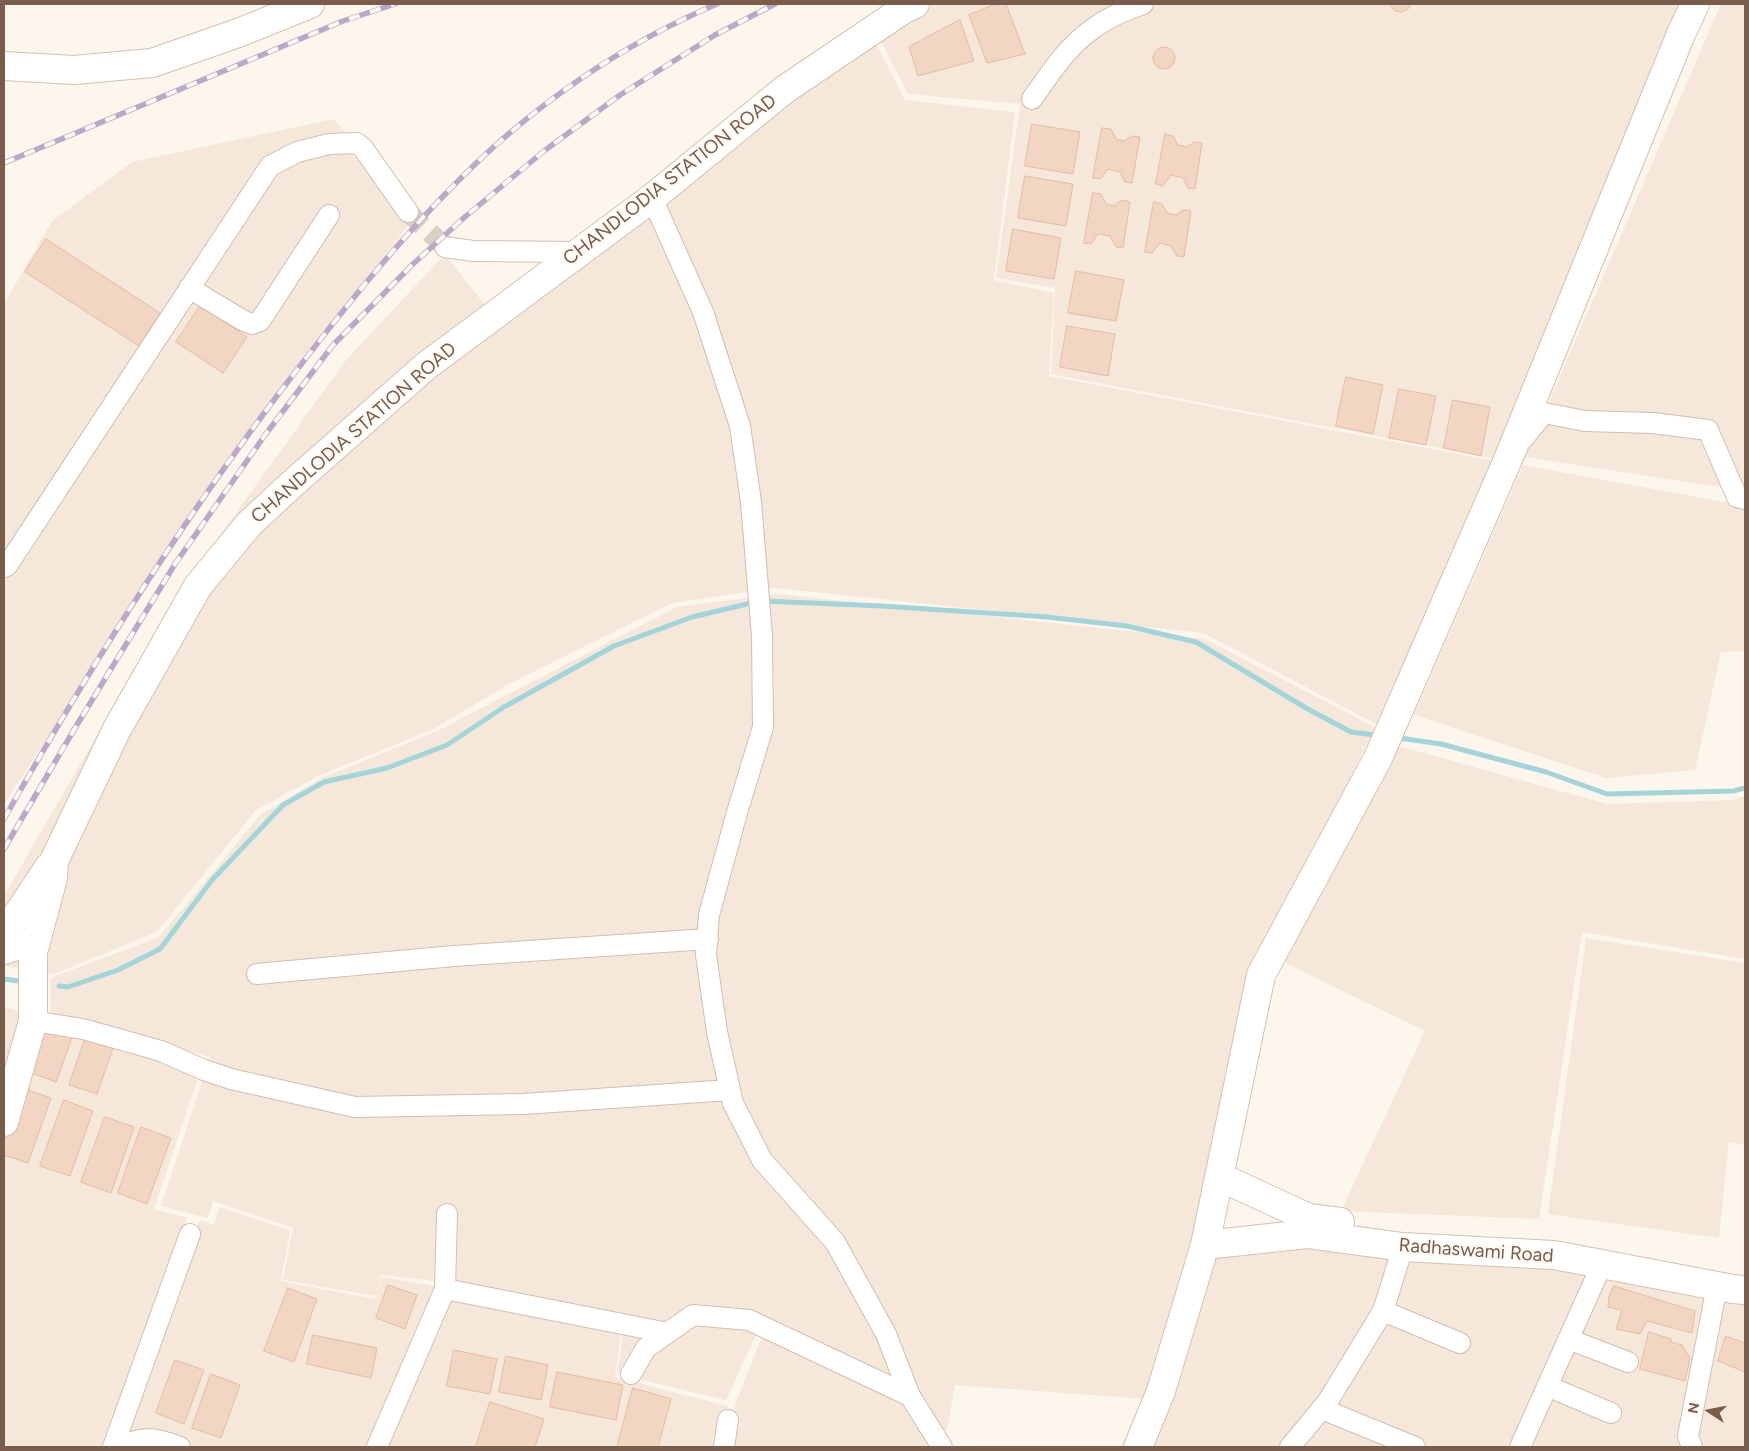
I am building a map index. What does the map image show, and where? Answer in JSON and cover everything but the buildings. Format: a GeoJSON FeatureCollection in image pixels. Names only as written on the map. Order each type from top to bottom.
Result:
{"type":"FeatureCollection","features":[{"type":"Feature","properties":{"kind":"street"},"geometry":{"type":"LineString","coordinates":[[4,66],[74,70],[152,63],[238,33],[310,4]]}},
{"type":"Feature","properties":{"kind":"street","name":"CHANDLODIA STATION ROAD"},"geometry":{"type":"LineString","coordinates":[[4,1122],[33,1021],[33,952],[53,878],[54,861],[117,729],[198,586],[249,524],[426,366],[652,198],[784,90],[904,9],[915,4]]}},
{"type":"Feature","properties":{"kind":"street"},"geometry":{"type":"LineString","coordinates":[[1032,98],[1067,52],[1093,28],[1126,10],[1143,4]]}},
{"type":"Feature","properties":{"kind":"street"},"geometry":{"type":"LineString","coordinates":[[1138,1447],[1160,1391],[1205,1245],[1261,975],[1378,758],[1510,456],[1681,34],[1695,4]]}},
{"type":"Feature","properties":{"kind":"street"},"geometry":{"type":"LineString","coordinates":[[4,567],[7,566],[270,166],[297,152],[329,144],[357,143],[363,148],[408,212]]}},
{"type":"Feature","properties":{"kind":"street"},"geometry":{"type":"LineString","coordinates":[[652,198],[703,312],[740,426],[751,502],[762,636],[763,727],[709,914],[706,956],[717,1032],[733,1104],[762,1160],[835,1242],[886,1334],[910,1396],[942,1447]]}},
{"type":"Feature","properties":{"kind":"street"},"geometry":{"type":"LineString","coordinates":[[190,288],[244,322],[252,324],[260,321],[329,216]]}},
{"type":"Feature","properties":{"kind":"street"},"geometry":{"type":"LineString","coordinates":[[445,247],[473,250],[578,252]]}},
{"type":"Feature","properties":{"kind":"street"},"geometry":{"type":"LineString","coordinates":[[1510,456],[1544,413],[1585,421],[1653,423],[1708,430],[1737,497],[1745,499]]}},
{"type":"Feature","properties":{"kind":"street"},"geometry":{"type":"LineString","coordinates":[[4,923],[16,917],[54,861]]}},
{"type":"Feature","properties":{"kind":"street"},"geometry":{"type":"LineString","coordinates":[[257,974],[454,956],[708,939]]}},
{"type":"Feature","properties":{"kind":"street"},"geometry":{"type":"LineString","coordinates":[[4,950],[29,942],[36,942]]}},
{"type":"Feature","properties":{"kind":"street"},"geometry":{"type":"LineString","coordinates":[[33,1021],[83,1029],[161,1052],[231,1079],[355,1107],[523,1104],[730,1090]]}},
{"type":"Feature","properties":{"kind":"street","name":"Radhaswami Road"},"geometry":{"type":"LineString","coordinates":[[1220,1177],[1309,1218],[1405,1230],[1556,1239],[1735,1273],[1745,1273]]}},
{"type":"Feature","properties":{"kind":"street"},"geometry":{"type":"LineString","coordinates":[[378,1447],[445,1289],[446,1214]]}},
{"type":"Feature","properties":{"kind":"street"},"geometry":{"type":"LineString","coordinates":[[114,1447],[190,1234]]}},
{"type":"Feature","properties":{"kind":"street","name":"Radhaswami Road"},"geometry":{"type":"LineString","coordinates":[[1205,1245],[1307,1234],[1403,1247],[1554,1255],[1745,1290]]}},
{"type":"Feature","properties":{"kind":"street"},"geometry":{"type":"LineString","coordinates":[[1290,1447],[1328,1401],[1383,1311],[1403,1247]]}},
{"type":"Feature","properties":{"kind":"street"},"geometry":{"type":"LineString","coordinates":[[1520,1447],[1602,1264]]}},
{"type":"Feature","properties":{"kind":"street"},"geometry":{"type":"LineString","coordinates":[[1688,1444],[1717,1286]]}},
{"type":"Feature","properties":{"kind":"street"},"geometry":{"type":"LineString","coordinates":[[445,1289],[668,1333]]}},
{"type":"Feature","properties":{"kind":"street"},"geometry":{"type":"LineString","coordinates":[[1383,1311],[1460,1343]]}},
{"type":"Feature","properties":{"kind":"street"},"geometry":{"type":"LineString","coordinates":[[631,1374],[646,1348],[692,1315],[749,1320],[910,1396]]}},
{"type":"Feature","properties":{"kind":"street"},"geometry":{"type":"LineString","coordinates":[[1568,1339],[1628,1362]]}},
{"type":"Feature","properties":{"kind":"street"},"geometry":{"type":"LineString","coordinates":[[1547,1386],[1611,1413]]}},
{"type":"Feature","properties":{"kind":"street"},"geometry":{"type":"LineString","coordinates":[[1322,1409],[1415,1447]]}},
{"type":"Feature","properties":{"kind":"street"},"geometry":{"type":"LineString","coordinates":[[724,1447],[728,1420]]}},
{"type":"Feature","properties":{"kind":"street"},"geometry":{"type":"LineString","coordinates":[[114,1447],[139,1439],[161,1440],[180,1447]]}},
{"type":"Feature","properties":{"kind":"shaded area"},"geometry":{"type":"Polygon","coordinates":[[[927,4],[1691,4],[1497,459],[1051,374],[1055,288],[996,278],[1020,104],[908,94],[874,28],[927,4]]]}},
{"type":"Feature","properties":{"kind":"shaded area"},"geometry":{"type":"Polygon","coordinates":[[[1721,4],[1745,4],[1745,491],[1525,457],[1721,4]]]}},
{"type":"Feature","properties":{"kind":"shaded area"},"geometry":{"type":"Polygon","coordinates":[[[869,30],[905,100],[1015,112],[994,280],[1054,293],[1049,376],[1495,461],[1376,724],[1203,633],[775,588],[672,603],[509,684],[434,729],[320,775],[255,811],[157,932],[54,974],[4,966],[4,896],[182,588],[346,360],[445,254],[491,313],[869,30]]]}},
{"type":"Feature","properties":{"kind":"shaded area"},"geometry":{"type":"Polygon","coordinates":[[[334,119],[416,215],[248,431],[4,804],[4,304],[52,221],[132,162],[334,119]]]}},
{"type":"Feature","properties":{"kind":"shaded area"},"geometry":{"type":"Polygon","coordinates":[[[1523,465],[1745,506],[1745,651],[1721,652],[1695,770],[1606,778],[1414,715],[1523,465]]]}},
{"type":"Feature","properties":{"kind":"shaded area"},"geometry":{"type":"Polygon","coordinates":[[[778,594],[1205,639],[1375,727],[1257,974],[1200,1244],[1147,1399],[955,1385],[947,1430],[935,1429],[913,1396],[763,1320],[726,1400],[617,1374],[625,1322],[434,1281],[381,1275],[376,1294],[382,1277],[439,1287],[622,1326],[615,1377],[728,1406],[721,1447],[123,1447],[200,1220],[214,1225],[219,1207],[290,1230],[281,1281],[375,1299],[376,1296],[283,1280],[293,1228],[213,1201],[208,1218],[161,1206],[210,1057],[51,1015],[50,978],[159,937],[261,814],[322,778],[439,730],[677,607],[778,594]]]}},
{"type":"Feature","properties":{"kind":"shaded area"},"geometry":{"type":"Polygon","coordinates":[[[1399,746],[1607,804],[1732,800],[1745,796],[1745,959],[1582,932],[1539,1219],[1341,1211],[1425,1031],[1275,958],[1399,746]]]}},
{"type":"Feature","properties":{"kind":"shaded area"},"geometry":{"type":"Polygon","coordinates":[[[1586,938],[1745,963],[1745,1145],[1729,1142],[1719,1238],[1548,1214],[1586,938]]]}},
{"type":"Feature","properties":{"kind":"shaded area"},"geometry":{"type":"Polygon","coordinates":[[[4,1007],[204,1060],[154,1209],[187,1218],[101,1447],[4,1447],[4,1007]]]}},
{"type":"Feature","properties":{"kind":"shaded area"},"geometry":{"type":"Polygon","coordinates":[[[1310,1245],[1549,1265],[1745,1298],[1745,1447],[1150,1447],[1215,1250],[1310,1245]]]}},
{"type":"Feature","properties":{"kind":"shaded area"},"geometry":{"type":"Polygon","coordinates":[[[763,1334],[904,1403],[933,1447],[729,1447],[735,1405],[763,1334]]]}},
{"type":"Feature","properties":{"kind":"waterway"},"geometry":{"type":"LineString","coordinates":[[764,601],[882,606],[1047,617],[1127,626],[1196,642],[1306,708],[1351,732],[1375,735]]}},
{"type":"Feature","properties":{"kind":"waterway"},"geometry":{"type":"LineString","coordinates":[[59,986],[68,987],[118,970],[160,949],[212,880],[283,805],[324,782],[387,768],[447,745],[504,707],[614,646],[692,617],[756,602]]}},
{"type":"Feature","properties":{"kind":"waterway"},"geometry":{"type":"LineString","coordinates":[[1399,738],[1441,744],[1546,772],[1607,794],[1733,791],[1745,788]]}},
{"type":"Feature","properties":{"kind":"waterway"},"geometry":{"type":"LineString","coordinates":[[4,979],[26,982]]}},
{"type":"Feature","properties":{"kind":"tunnel"},"geometry":{"type":"LineString","coordinates":[[408,212],[445,247]]}},
{"type":"Feature","properties":{"kind":"railway"},"geometry":{"type":"LineString","coordinates":[[4,163],[343,21],[395,4]]}},
{"type":"Feature","properties":{"kind":"railway"},"geometry":{"type":"LineString","coordinates":[[4,819],[105,648],[177,536],[293,375],[393,251],[458,181],[486,154],[547,103],[579,80],[647,38],[717,4]]}},
{"type":"Feature","properties":{"kind":"railway"},"geometry":{"type":"LineString","coordinates":[[4,849],[175,564],[265,435],[333,345],[413,264],[466,216],[544,151],[620,95],[715,35],[775,4]]}}]}
